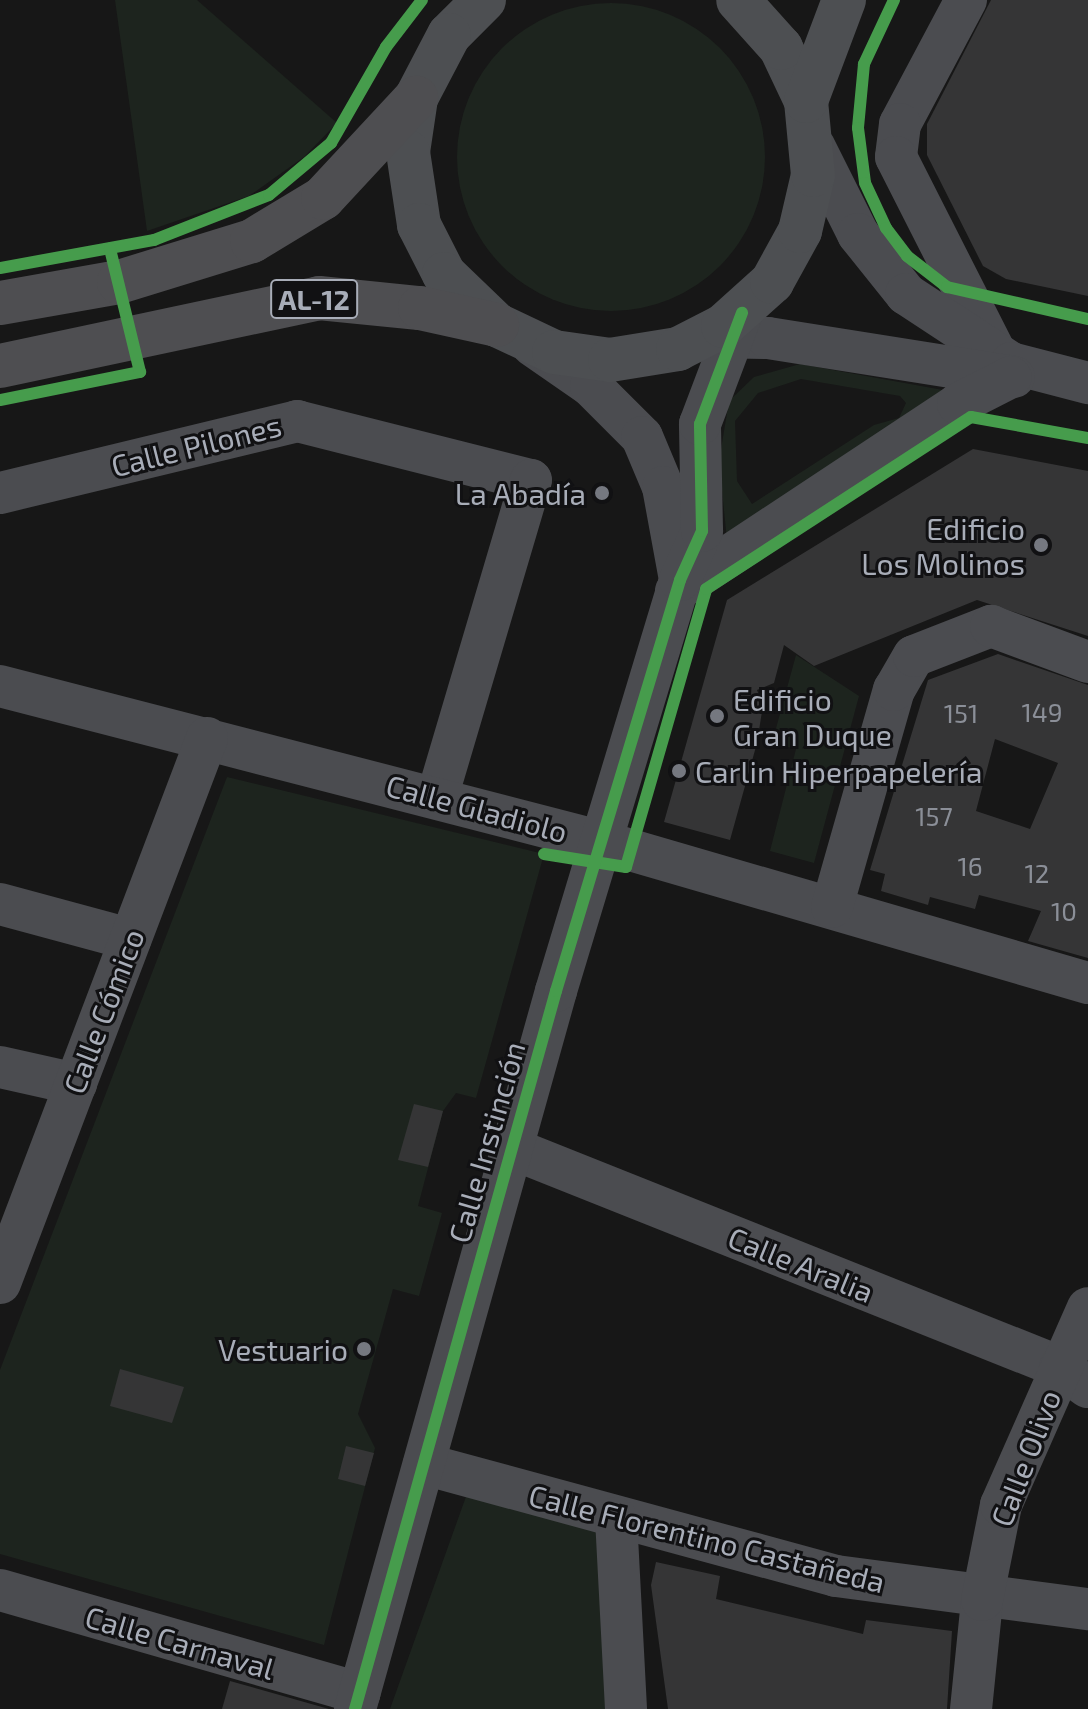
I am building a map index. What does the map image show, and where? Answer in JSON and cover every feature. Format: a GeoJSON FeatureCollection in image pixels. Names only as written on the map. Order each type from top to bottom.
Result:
{"type":"FeatureCollection","features":[{"type":"Feature","properties":{"kind":"highway","name":"AL-12"},"geometry":{"type":"LineString","coordinates":[[0,303],[119,282],[252,241],[323,198],[416,98]]}},
{"type":"Feature","properties":{"kind":"highway","name":"AL-12"},"geometry":{"type":"LineString","coordinates":[[0,366],[319,298],[420,308],[512,334]]}},
{"type":"Feature","properties":{"kind":"main road"},"geometry":{"type":"LineString","coordinates":[[484,0],[449,35],[416,98],[408,152],[419,225],[444,274],[512,334],[610,360],[665,353],[726,329],[772,282],[800,231],[814,146],[806,101],[781,48],[738,0]]}},
{"type":"Feature","properties":{"kind":"main road"},"geometry":{"type":"LineString","coordinates":[[806,101],[844,0]]}},
{"type":"Feature","properties":{"kind":"street"},"geometry":{"type":"LineString","coordinates":[[966,0],[900,124],[896,157],[1004,367]]}},
{"type":"Feature","properties":{"kind":"street"},"geometry":{"type":"LineString","coordinates":[[814,146],[850,220],[886,274],[1004,367]]}},
{"type":"Feature","properties":{"kind":"street"},"geometry":{"type":"LineString","coordinates":[[726,329],[1004,367],[1078,381]]}},
{"type":"Feature","properties":{"kind":"street","name":"Calle Instinción"},"geometry":{"type":"LineString","coordinates":[[358,1701],[511,1148],[678,586],[702,531],[700,424],[726,329]]}},
{"type":"Feature","properties":{"kind":"street","name":"Calle Instinción"},"geometry":{"type":"LineString","coordinates":[[512,334],[591,386],[642,437],[663,487],[678,586]]}},
{"type":"Feature","properties":{"kind":"street"},"geometry":{"type":"LineString","coordinates":[[678,586],[958,404],[1004,367]]}},
{"type":"Feature","properties":{"kind":"street","name":"Calle Pilones"},"geometry":{"type":"LineString","coordinates":[[0,493],[297,421],[531,480],[437,797]]}},
{"type":"Feature","properties":{"kind":"street"},"geometry":{"type":"LineString","coordinates":[[832,907],[894,690],[914,656],[984,627],[1088,662]]}},
{"type":"Feature","properties":{"kind":"street","name":"Calle Gladiolo"},"geometry":{"type":"LineString","coordinates":[[0,686],[603,842],[1088,983]]}},
{"type":"Feature","properties":{"kind":"street","name":"Calle Cómico"},"geometry":{"type":"LineString","coordinates":[[0,1283],[207,738]]}},
{"type":"Feature","properties":{"kind":"street"},"geometry":{"type":"LineString","coordinates":[[0,904],[130,939]]}},
{"type":"Feature","properties":{"kind":"street"},"geometry":{"type":"LineString","coordinates":[[0,1067],[76,1084]]}},
{"type":"Feature","properties":{"kind":"street","name":"Calle Aralia"},"geometry":{"type":"LineString","coordinates":[[511,1148],[1074,1377]]}},
{"type":"Feature","properties":{"kind":"street","name":"Calle Olivo"},"geometry":{"type":"LineString","coordinates":[[971,1709],[982,1600],[1001,1505],[1074,1377],[1088,1308]]}},
{"type":"Feature","properties":{"kind":"street","name":"Calle Florentino Castañeda"},"geometry":{"type":"LineString","coordinates":[[424,1464],[836,1576],[982,1600],[1088,1609]]}},
{"type":"Feature","properties":{"kind":"street"},"geometry":{"type":"LineString","coordinates":[[616,1518],[626,1709]]}},
{"type":"Feature","properties":{"kind":"street","name":"Calle Carnaval"},"geometry":{"type":"LineString","coordinates":[[0,1590],[358,1701]]}},
{"type":"Feature","properties":{"kind":"shaded area"},"geometry":{"type":"Polygon","coordinates":[[[115,0],[197,0],[337,123],[304,157],[249,196],[147,231],[115,0]]]}},
{"type":"Feature","properties":{"kind":"shaded area"},"geometry":{"type":"Polygon","coordinates":[[[611,3],[641,6],[670,15],[684,21],[720,48],[747,84],[753,98],[762,127],[765,157],[762,187],[753,216],[747,230],[720,266],[684,293],[670,299],[641,308],[611,311],[581,308],[552,299],[538,293],[502,266],[475,230],[469,216],[460,187],[457,157],[460,127],[469,98],[475,84],[502,48],[538,21],[552,15],[581,6],[611,3]]]}},
{"type":"Feature","properties":{"kind":"shaded area"},"geometry":{"type":"Polygon","coordinates":[[[800,364],[954,392],[727,540],[719,461],[729,401],[754,377],[800,364]],[[801,379],[758,393],[735,421],[737,481],[752,504],[874,425],[899,418],[906,403],[900,396],[801,379]]]}},
{"type":"Feature","properties":{"kind":"shaded area"},"geometry":{"type":"Polygon","coordinates":[[[796,655],[859,696],[814,863],[770,851],[796,749],[772,743],[796,655]]]}},
{"type":"Feature","properties":{"kind":"shaded area"},"geometry":{"type":"Polygon","coordinates":[[[227,777],[544,854],[476,1098],[456,1093],[443,1111],[418,1206],[442,1213],[419,1296],[393,1289],[358,1414],[375,1448],[324,1645],[0,1554],[0,1370],[227,777]]]}},
{"type":"Feature","properties":{"kind":"shaded area"},"geometry":{"type":"Polygon","coordinates":[[[473,1477],[616,1518],[626,1709],[390,1709],[473,1477]]]}},
{"type":"Feature","properties":{"kind":"building"},"geometry":{"type":"Polygon","coordinates":[[[991,0],[1088,0],[1088,296],[1006,279],[983,266],[927,155],[927,124],[991,0]]]}},
{"type":"Feature","properties":{"kind":"building"},"geometry":{"type":"Polygon","coordinates":[[[973,449],[1088,471],[1088,636],[977,600],[814,666],[784,645],[774,683],[757,690],[763,705],[757,743],[730,840],[664,822],[727,600],[973,449]]]}},
{"type":"Feature","properties":{"kind":"building"},"geometry":{"type":"Polygon","coordinates":[[[998,654],[1088,685],[1088,958],[1028,941],[1041,911],[979,895],[975,909],[930,897],[928,905],[881,891],[885,874],[870,870],[928,680],[998,654]],[[995,739],[976,811],[1030,829],[1058,763],[995,739]]]}},
{"type":"Feature","properties":{"kind":"building"},"geometry":{"type":"Polygon","coordinates":[[[414,1104],[443,1111],[428,1167],[398,1160],[414,1104]]]}},
{"type":"Feature","properties":{"kind":"building"},"geometry":{"type":"Polygon","coordinates":[[[120,1369],[184,1387],[172,1423],[110,1406],[120,1369]]]}},
{"type":"Feature","properties":{"kind":"building"},"geometry":{"type":"Polygon","coordinates":[[[346,1446],[374,1453],[365,1486],[338,1479],[346,1446]]]}},
{"type":"Feature","properties":{"kind":"building"},"geometry":{"type":"Polygon","coordinates":[[[656,1562],[720,1576],[716,1599],[863,1634],[866,1620],[952,1631],[947,1709],[668,1709],[651,1585],[656,1562]]]}},
{"type":"Feature","properties":{"kind":"building"},"geometry":{"type":"Polygon","coordinates":[[[230,1681],[329,1709],[222,1709],[230,1681]]]}},
{"type":"Feature","properties":{"kind":"cycle path"},"geometry":{"type":"LineString","coordinates":[[0,268],[154,240],[269,195],[331,143],[386,47],[422,0]]}},
{"type":"Feature","properties":{"kind":"cycle path"},"geometry":{"type":"LineString","coordinates":[[894,0],[864,64],[858,128],[865,183],[886,228],[907,256],[947,287],[1088,319]]}},
{"type":"Feature","properties":{"kind":"cycle path"},"geometry":{"type":"LineString","coordinates":[[0,400],[140,372],[110,249]]}},
{"type":"Feature","properties":{"kind":"cycle path"},"geometry":{"type":"LineString","coordinates":[[355,1709],[556,991],[680,580],[702,531],[700,424],[742,313]]}},
{"type":"Feature","properties":{"kind":"cycle path"},"geometry":{"type":"LineString","coordinates":[[544,854],[626,867],[706,589],[971,417],[1088,438]]}},
{"type":"Feature","properties":{"kind":"place","name":"La Abadía"},"geometry":{"type":"Point","coordinates":[602,493]}},
{"type":"Feature","properties":{"kind":"place","name":"Edificio Los Molinos"},"geometry":{"type":"Point","coordinates":[1041,545]}},
{"type":"Feature","properties":{"kind":"place","name":"Edificio Gran Duque"},"geometry":{"type":"Point","coordinates":[717,716]}},
{"type":"Feature","properties":{"kind":"place","name":"Carlin Hiperpapelería"},"geometry":{"type":"Point","coordinates":[679,771]}},
{"type":"Feature","properties":{"kind":"place","name":"Vestuario"},"geometry":{"type":"Point","coordinates":[364,1349]}}]}
